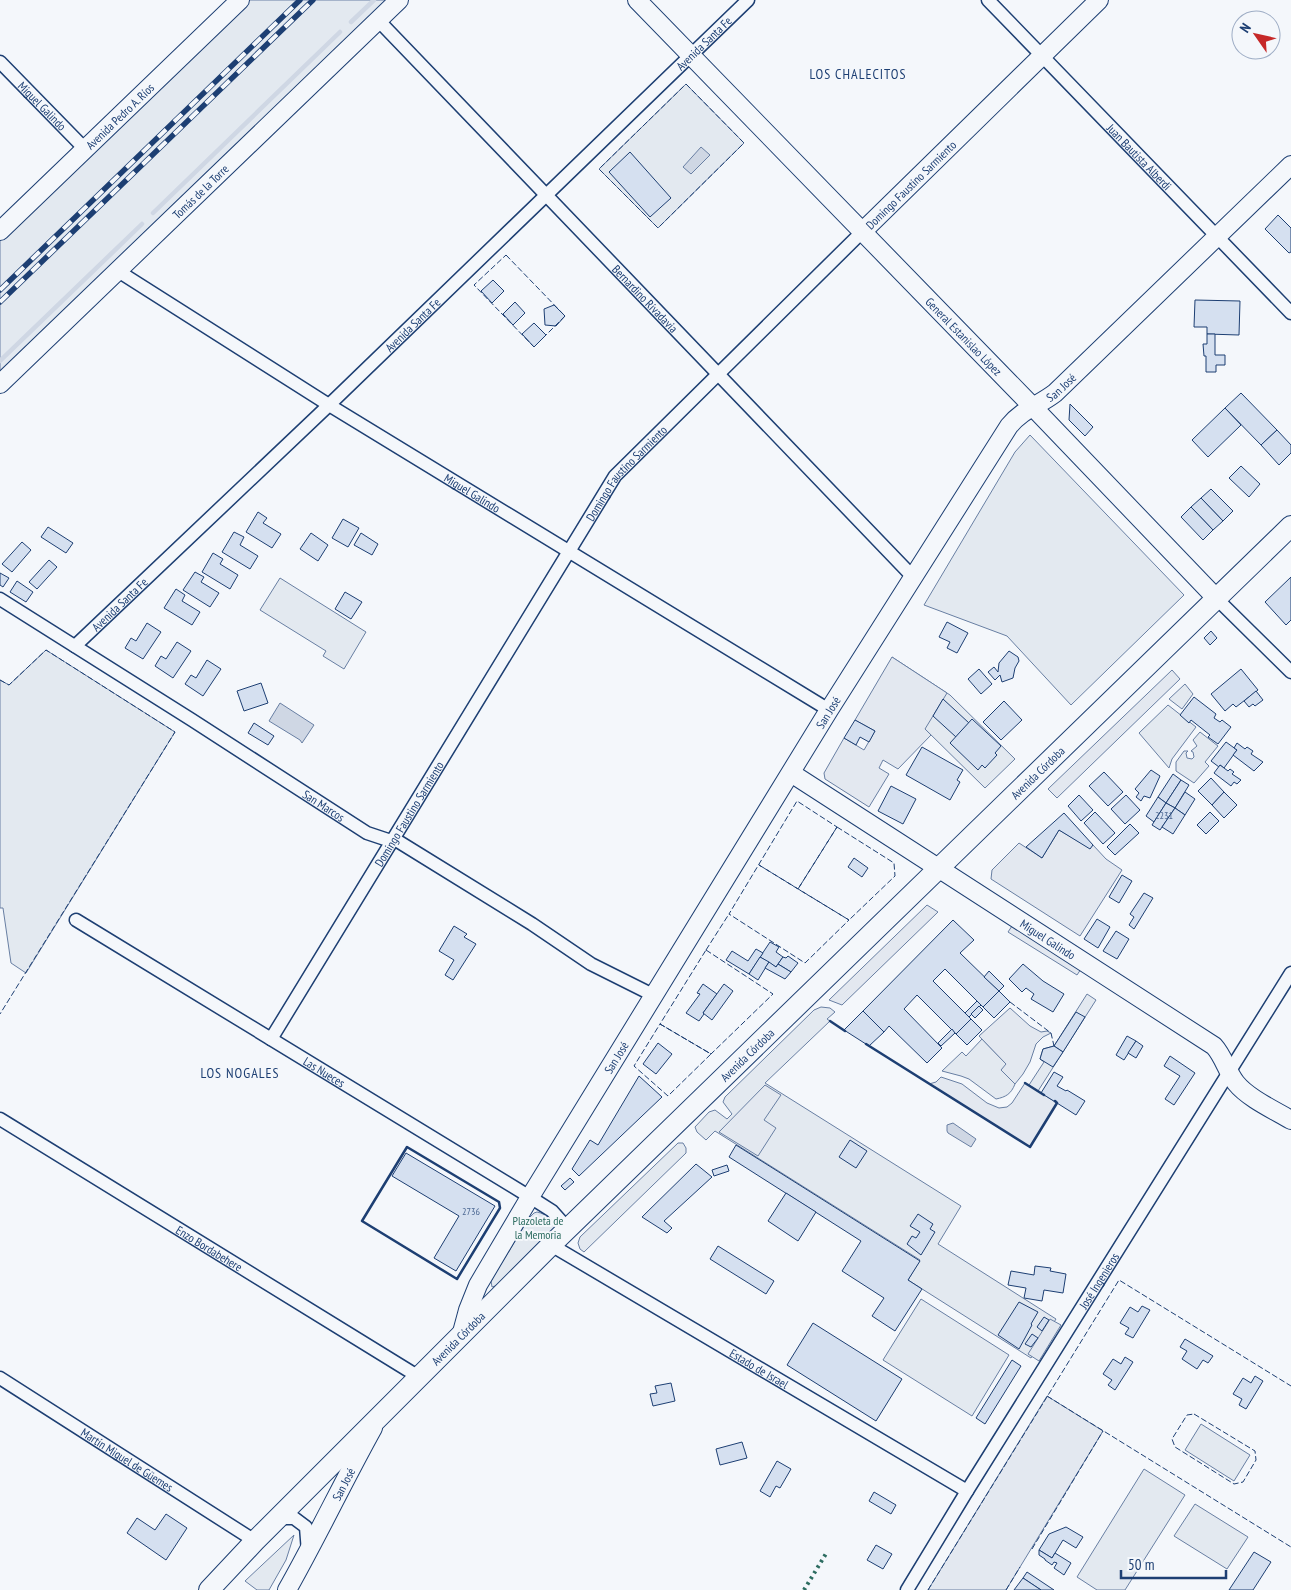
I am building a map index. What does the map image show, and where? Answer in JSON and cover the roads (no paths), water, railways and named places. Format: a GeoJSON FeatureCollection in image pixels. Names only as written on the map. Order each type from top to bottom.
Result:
{"type":"FeatureCollection","features":[{"type":"Feature","properties":{"kind":"main road","name":"Avenida Córdoba"},"geometry":{"type":"LineString","coordinates":[[209,1590],[568,1229],[1291,526]]}},
{"type":"Feature","properties":{"kind":"street","name":"Avenida Pedro A. Ríos"},"geometry":{"type":"LineString","coordinates":[[0,231],[240,0]]}},
{"type":"Feature","properties":{"kind":"street","name":"Tomás de la Torre"},"geometry":{"type":"LineString","coordinates":[[0,384],[399,0]]}},
{"type":"Feature","properties":{"kind":"street","name":"General Estanislao López"},"geometry":{"type":"LineString","coordinates":[[637,0],[1217,599],[1291,672]]}},
{"type":"Feature","properties":{"kind":"street","name":"Avenida Santa Fe"},"geometry":{"type":"LineString","coordinates":[[75,646],[329,405],[748,0]]}},
{"type":"Feature","properties":{"kind":"street","name":"Juan Bautista Alberdi"},"geometry":{"type":"LineString","coordinates":[[988,0],[1291,312]]}},
{"type":"Feature","properties":{"kind":"street","name":"Domingo Faustino Sarmiento"},"geometry":{"type":"LineString","coordinates":[[271,1039],[615,476],[1099,0]]}},
{"type":"Feature","properties":{"kind":"street","name":"Bernardino Rivadavia"},"geometry":{"type":"LineString","coordinates":[[378,20],[913,577]]}},
{"type":"Feature","properties":{"kind":"street","name":"Miguel Galindo"},"geometry":{"type":"LineString","coordinates":[[0,62],[85,149]]}},
{"type":"Feature","properties":{"kind":"street","name":"San José"},"geometry":{"type":"LineString","coordinates":[[461,1336],[468,1310],[478,1285],[530,1197],[829,710],[1016,416],[1024,410],[1043,403],[1055,393],[1291,165]]}},
{"type":"Feature","properties":{"kind":"street","name":"Miguel Galindo"},"geometry":{"type":"LineString","coordinates":[[118,271],[329,405],[829,710]]}},
{"type":"Feature","properties":{"kind":"street","name":"San Marcos"},"geometry":{"type":"LineString","coordinates":[[0,599],[367,833],[391,841],[396,840],[532,924],[591,964],[653,996]]}},
{"type":"Feature","properties":{"kind":"street","name":"Miguel Galindo"},"geometry":{"type":"LineString","coordinates":[[790,773],[1214,1046],[1221,1054],[1235,1082],[1244,1092],[1291,1120]]}},
{"type":"Feature","properties":{"kind":"street","name":"Las Nueces"},"geometry":{"type":"LineString","coordinates":[[76,920],[530,1197],[552,1211],[568,1229]]}},
{"type":"Feature","properties":{"kind":"street","name":"José Ingenieros"},"geometry":{"type":"LineString","coordinates":[[907,1590],[1291,973]]}},
{"type":"Feature","properties":{"kind":"street","name":"Enzo Bordabehere"},"geometry":{"type":"LineString","coordinates":[[0,1119],[420,1377]]}},
{"type":"Feature","properties":{"kind":"street","name":"Estado de Israel"},"geometry":{"type":"LineString","coordinates":[[552,1245],[967,1491]]}},
{"type":"Feature","properties":{"kind":"street","name":"Martín Miguel de Güemes"},"geometry":{"type":"LineString","coordinates":[[0,1378],[256,1541]]}},
{"type":"Feature","properties":{"kind":"street","name":"San José"},"geometry":{"type":"LineString","coordinates":[[287,1590],[379,1417]]}},
{"type":"Feature","properties":{"kind":"street"},"geometry":{"type":"LineString","coordinates":[[279,1518],[294,1518],[306,1527],[308,1552]]}},
{"type":"Feature","properties":{"kind":"waterway"},"geometry":{"type":"LineString","coordinates":[[351,22],[374,0]]}},
{"type":"Feature","properties":{"kind":"waterway"},"geometry":{"type":"LineString","coordinates":[[153,213],[340,32]]}},
{"type":"Feature","properties":{"kind":"waterway"},"geometry":{"type":"LineString","coordinates":[[0,361],[142,224]]}},
{"type":"Feature","properties":{"kind":"railway"},"geometry":{"type":"LineString","coordinates":[[0,290],[300,0]]}},
{"type":"Feature","properties":{"kind":"railway"},"geometry":{"type":"LineString","coordinates":[[0,302],[313,0]]}},
{"type":"Feature","properties":{"kind":"district","name":"LOS CHALECITOS"},"geometry":{"type":"Point","coordinates":[858,74]}},
{"type":"Feature","properties":{"kind":"district","name":"LOS NOGALES"},"geometry":{"type":"Point","coordinates":[240,1073]}},
{"type":"Feature","properties":{"kind":"park label","name":"Plazoleta de la Memoria"},"geometry":{"type":"Point","coordinates":[538,1227]}}]}
